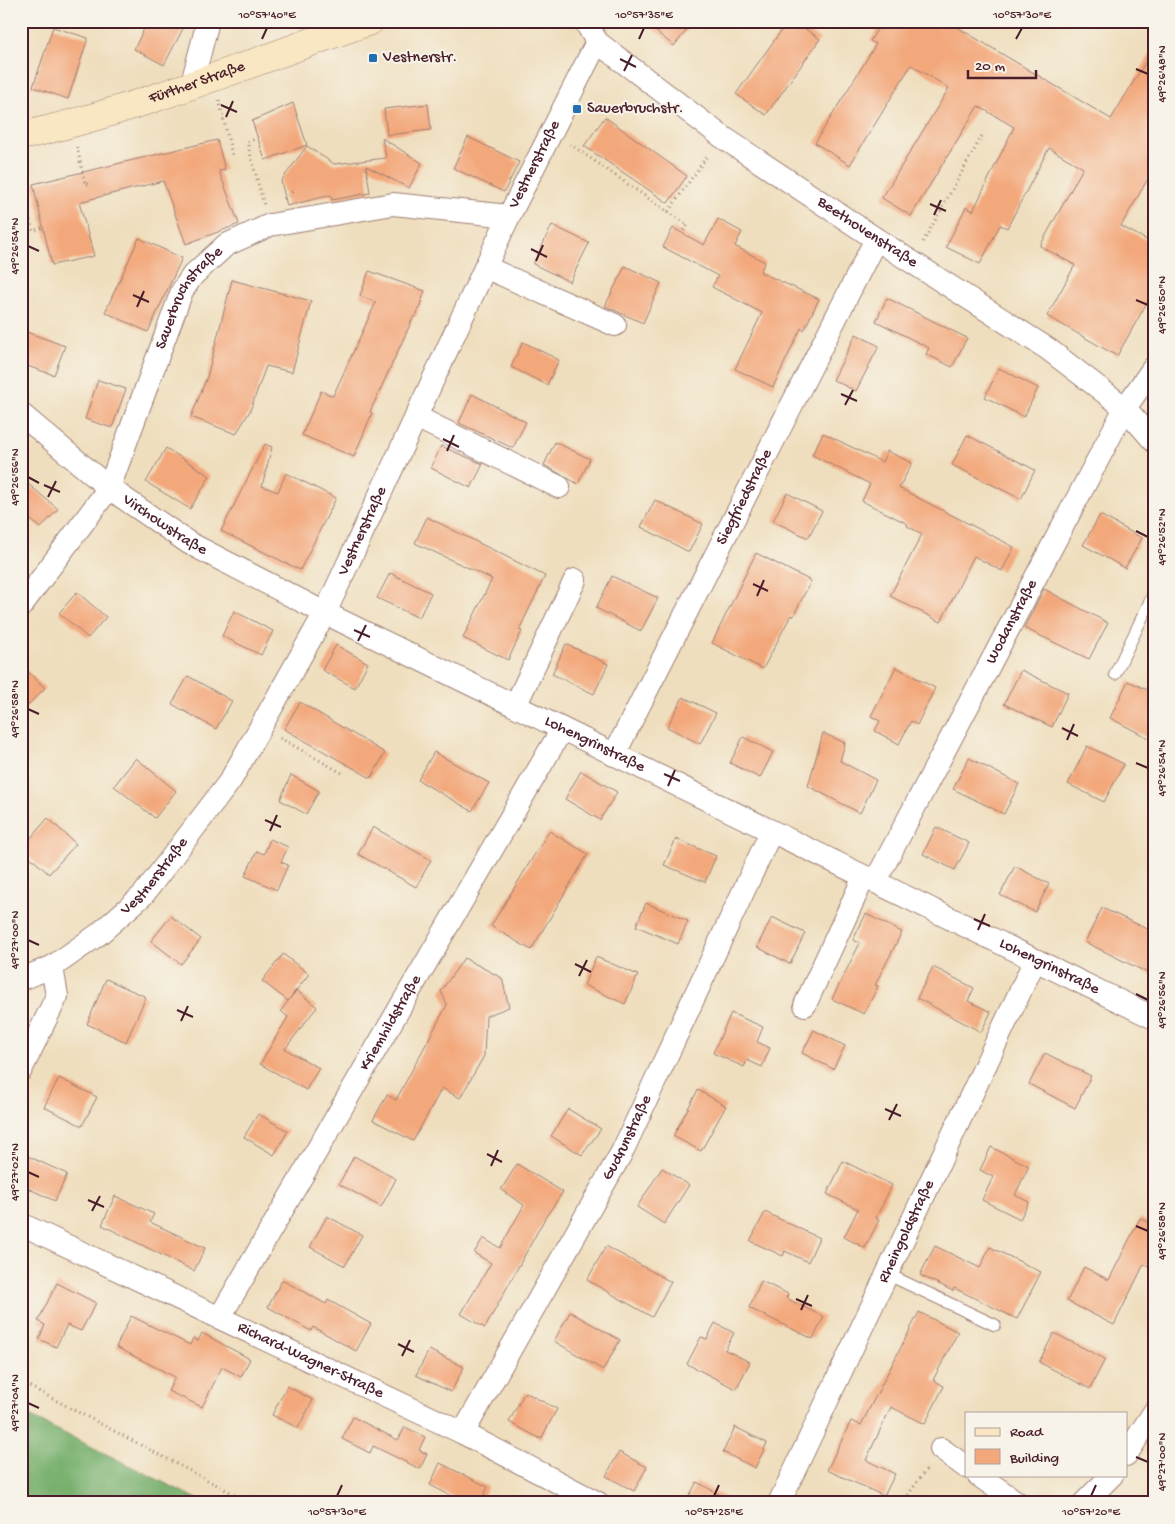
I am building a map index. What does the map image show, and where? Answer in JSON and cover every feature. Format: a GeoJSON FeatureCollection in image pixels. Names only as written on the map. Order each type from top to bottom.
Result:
{"type":"FeatureCollection","features":[{"type":"Feature","properties":{"kind":"main road","name":"Fürther Straße"},"geometry":{"type":"LineString","coordinates":[[21,136],[72,124],[202,83],[370,21]]}},
{"type":"Feature","properties":{"kind":"street"},"geometry":{"type":"LineString","coordinates":[[202,83],[208,21]]}},
{"type":"Feature","properties":{"kind":"street","name":"Beethovenstraße"},"geometry":{"type":"LineString","coordinates":[[585,21],[597,42],[722,136],[876,240],[1048,349],[1125,408],[1154,441]]}},
{"type":"Feature","properties":{"kind":"street","name":"Vestnerstraße"},"geometry":{"type":"LineString","coordinates":[[21,979],[52,967],[99,934],[143,895],[230,780],[325,613],[509,216],[597,42]]}},
{"type":"Feature","properties":{"kind":"street","name":"Sauerbruchstraße"},"geometry":{"type":"LineString","coordinates":[[21,606],[109,488],[182,291],[193,275],[226,245],[270,225],[393,204],[509,216]]}},
{"type":"Feature","properties":{"kind":"street","name":"Siegfriedstraße"},"geometry":{"type":"LineString","coordinates":[[614,755],[876,240]]}},
{"type":"Feature","properties":{"kind":"street"},"geometry":{"type":"LineString","coordinates":[[485,267],[615,325]]}},
{"type":"Feature","properties":{"kind":"street","name":"Wodanstraße"},"geometry":{"type":"LineString","coordinates":[[869,879],[1125,408],[1154,367]]}},
{"type":"Feature","properties":{"kind":"street","name":"Virchowstraße"},"geometry":{"type":"LineString","coordinates":[[21,414],[109,488],[189,543],[325,613]]}},
{"type":"Feature","properties":{"kind":"street"},"geometry":{"type":"LineString","coordinates":[[416,417],[559,487]]}},
{"type":"Feature","properties":{"kind":"street"},"geometry":{"type":"LineString","coordinates":[[515,706],[575,580]]}},
{"type":"Feature","properties":{"kind":"street","name":"Lohengrinstraße"},"geometry":{"type":"LineString","coordinates":[[325,613],[1154,1018]]}},
{"type":"Feature","properties":{"kind":"street","name":"Kriemhildstraße"},"geometry":{"type":"LineString","coordinates":[[220,1317],[562,729]]}},
{"type":"Feature","properties":{"kind":"street","name":"Gudrunstraße"},"geometry":{"type":"LineString","coordinates":[[462,1433],[622,1152],[771,832]]}},
{"type":"Feature","properties":{"kind":"street"},"geometry":{"type":"LineString","coordinates":[[805,1005],[869,879]]}},
{"type":"Feature","properties":{"kind":"street","name":"Rheingoldstraße"},"geometry":{"type":"LineString","coordinates":[[779,1503],[1036,960]]}},
{"type":"Feature","properties":{"kind":"street"},"geometry":{"type":"LineString","coordinates":[[21,1070],[57,996],[52,967]]}},
{"type":"Feature","properties":{"kind":"street","name":"Richard-Wagner-Straße"},"geometry":{"type":"LineString","coordinates":[[21,1224],[462,1433],[598,1503]]}},
{"type":"Feature","properties":{"kind":"street"},"geometry":{"type":"LineString","coordinates":[[1128,1452],[1154,1412]]}},
{"type":"Feature","properties":{"kind":"street"},"geometry":{"type":"LineString","coordinates":[[941,1449],[965,1466]]}},
{"type":"Feature","properties":{"kind":"street"},"geometry":{"type":"LineString","coordinates":[[979,1476],[1018,1503]]}},
{"type":"Feature","properties":{"kind":"street"},"geometry":{"type":"LineString","coordinates":[[1084,1503],[1111,1476]]}},
{"type":"Feature","properties":{"kind":"lane"},"geometry":{"type":"LineString","coordinates":[[1115,674],[1154,593]]}},
{"type":"Feature","properties":{"kind":"lane"},"geometry":{"type":"LineString","coordinates":[[887,1274],[995,1325]]}},
{"type":"Feature","properties":{"kind":"path"},"geometry":{"type":"LineString","coordinates":[[202,83],[232,156]]}},
{"type":"Feature","properties":{"kind":"path"},"geometry":{"type":"LineString","coordinates":[[72,124],[85,184],[92,184]]}},
{"type":"Feature","properties":{"kind":"path"},"geometry":{"type":"LineString","coordinates":[[551,131],[688,225],[682,233]]}},
{"type":"Feature","properties":{"kind":"path"},"geometry":{"type":"LineString","coordinates":[[668,212],[722,136]]}},
{"type":"Feature","properties":{"kind":"path"},"geometry":{"type":"LineString","coordinates":[[912,262],[982,136]]}},
{"type":"Feature","properties":{"kind":"path"},"geometry":{"type":"LineString","coordinates":[[258,138],[247,142],[270,225]]}},
{"type":"Feature","properties":{"kind":"path"},"geometry":{"type":"LineString","coordinates":[[21,186],[34,231],[44,227]]}},
{"type":"Feature","properties":{"kind":"path"},"geometry":{"type":"LineString","coordinates":[[261,727],[342,773]]}},
{"type":"Feature","properties":{"kind":"path"},"geometry":{"type":"LineString","coordinates":[[21,1382],[251,1503]]}},
{"type":"Feature","properties":{"kind":"path"},"geometry":{"type":"LineString","coordinates":[[902,1503],[941,1449]]}},
{"type":"Feature","properties":{"kind":"green space"},"geometry":{"type":"Polygon","coordinates":[[[21,1412],[205,1503],[21,1503],[21,1412]]]}},
{"type":"Feature","properties":{"kind":"building"},"geometry":{"type":"Polygon","coordinates":[[[148,21],[187,21],[164,65],[134,49],[148,21]]]}},
{"type":"Feature","properties":{"kind":"building"},"geometry":{"type":"Polygon","coordinates":[[[643,21],[694,21],[674,46],[643,21]]]}},
{"type":"Feature","properties":{"kind":"building"},"geometry":{"type":"Polygon","coordinates":[[[788,21],[794,21],[820,39],[766,115],[736,94],[788,21]]]}},
{"type":"Feature","properties":{"kind":"building"},"geometry":{"type":"Polygon","coordinates":[[[882,21],[947,21],[1111,119],[1154,48],[1154,168],[1121,226],[1154,244],[1154,290],[1117,356],[1047,316],[1075,265],[1040,246],[1083,168],[1049,148],[1007,228],[1000,225],[980,264],[946,247],[966,207],[973,211],[1014,127],[978,106],[911,216],[882,198],[949,88],[911,65],[850,165],[815,143],[876,44],[870,41],[882,21]]]}},
{"type":"Feature","properties":{"kind":"building"},"geometry":{"type":"Polygon","coordinates":[[[53,27],[88,38],[68,99],[33,87],[53,27]]]}},
{"type":"Feature","properties":{"kind":"building"},"geometry":{"type":"Polygon","coordinates":[[[293,103],[307,145],[265,160],[252,121],[293,103]]]}},
{"type":"Feature","properties":{"kind":"building"},"geometry":{"type":"Polygon","coordinates":[[[428,104],[431,130],[387,135],[384,109],[428,104]]]}},
{"type":"Feature","properties":{"kind":"building"},"geometry":{"type":"Polygon","coordinates":[[[605,117],[687,176],[668,203],[584,146],[605,117]]]}},
{"type":"Feature","properties":{"kind":"building"},"geometry":{"type":"Polygon","coordinates":[[[468,137],[519,162],[504,192],[453,168],[468,137]]]}},
{"type":"Feature","properties":{"kind":"building"},"geometry":{"type":"Polygon","coordinates":[[[382,138],[422,163],[409,188],[366,166],[370,193],[332,200],[331,195],[287,206],[281,181],[307,146],[334,164],[386,158],[382,138]]]}},
{"type":"Feature","properties":{"kind":"building"},"geometry":{"type":"Polygon","coordinates":[[[217,140],[225,170],[219,171],[239,224],[186,244],[163,181],[79,202],[94,256],[52,265],[33,184],[217,140]]]}},
{"type":"Feature","properties":{"kind":"building"},"geometry":{"type":"Polygon","coordinates":[[[718,219],[742,232],[735,246],[765,262],[760,272],[819,299],[804,330],[801,328],[773,387],[735,369],[762,313],[712,287],[718,276],[663,247],[673,228],[704,245],[718,219]]]}},
{"type":"Feature","properties":{"kind":"building"},"geometry":{"type":"Polygon","coordinates":[[[552,225],[589,243],[570,282],[533,264],[552,225]]]}},
{"type":"Feature","properties":{"kind":"building"},"geometry":{"type":"Polygon","coordinates":[[[139,238],[182,258],[148,332],[105,312],[139,238]]]}},
{"type":"Feature","properties":{"kind":"building"},"geometry":{"type":"Polygon","coordinates":[[[625,266],[661,283],[643,323],[605,306],[625,266]]]}},
{"type":"Feature","properties":{"kind":"building"},"geometry":{"type":"Polygon","coordinates":[[[369,271],[425,291],[416,317],[414,316],[370,412],[372,413],[354,457],[302,435],[321,391],[333,396],[376,302],[360,296],[369,271]]]}},
{"type":"Feature","properties":{"kind":"building"},"geometry":{"type":"Polygon","coordinates":[[[232,280],[311,301],[292,372],[266,366],[250,411],[236,434],[191,417],[207,377],[232,280]]]}},
{"type":"Feature","properties":{"kind":"building"},"geometry":{"type":"Polygon","coordinates":[[[887,298],[967,338],[952,367],[926,354],[929,348],[876,321],[887,298]]]}},
{"type":"Feature","properties":{"kind":"building"},"geometry":{"type":"Polygon","coordinates":[[[21,330],[65,346],[54,375],[21,364],[21,330]]]}},
{"type":"Feature","properties":{"kind":"building"},"geometry":{"type":"Polygon","coordinates":[[[856,334],[879,346],[856,391],[833,380],[856,334]]]}},
{"type":"Feature","properties":{"kind":"building"},"geometry":{"type":"Polygon","coordinates":[[[523,342],[559,360],[547,385],[511,367],[523,342]]]}},
{"type":"Feature","properties":{"kind":"building"},"geometry":{"type":"Polygon","coordinates":[[[999,368],[1038,388],[1024,417],[985,397],[999,368]]]}},
{"type":"Feature","properties":{"kind":"building"},"geometry":{"type":"Polygon","coordinates":[[[98,380],[126,389],[112,428],[85,419],[98,380]]]}},
{"type":"Feature","properties":{"kind":"building"},"geometry":{"type":"Polygon","coordinates":[[[472,394],[526,422],[513,448],[459,423],[472,394]]]}},
{"type":"Feature","properties":{"kind":"building"},"geometry":{"type":"Polygon","coordinates":[[[823,433],[882,462],[887,451],[912,463],[899,488],[1014,547],[1002,571],[974,556],[941,622],[890,596],[922,534],[907,526],[908,524],[862,501],[870,484],[812,455],[823,433]]]}},
{"type":"Feature","properties":{"kind":"building"},"geometry":{"type":"Polygon","coordinates":[[[967,435],[1035,470],[1021,499],[952,465],[967,435]]]}},
{"type":"Feature","properties":{"kind":"building"},"geometry":{"type":"Polygon","coordinates":[[[555,442],[590,459],[578,484],[544,465],[555,442]]]}},
{"type":"Feature","properties":{"kind":"building"},"geometry":{"type":"Polygon","coordinates":[[[265,444],[272,447],[262,486],[278,492],[286,473],[336,498],[300,570],[221,531],[265,444]]]}},
{"type":"Feature","properties":{"kind":"building"},"geometry":{"type":"Polygon","coordinates":[[[441,446],[483,464],[471,488],[431,468],[441,446]]]}},
{"type":"Feature","properties":{"kind":"building"},"geometry":{"type":"Polygon","coordinates":[[[166,448],[210,476],[190,509],[146,482],[166,448]]]}},
{"type":"Feature","properties":{"kind":"building"},"geometry":{"type":"Polygon","coordinates":[[[21,478],[58,509],[41,528],[21,512],[21,478]]]}},
{"type":"Feature","properties":{"kind":"building"},"geometry":{"type":"Polygon","coordinates":[[[787,493],[822,511],[808,538],[773,521],[787,493]]]}},
{"type":"Feature","properties":{"kind":"building"},"geometry":{"type":"Polygon","coordinates":[[[655,500],[703,524],[689,552],[641,527],[655,500]]]}},
{"type":"Feature","properties":{"kind":"building"},"geometry":{"type":"Polygon","coordinates":[[[1100,515],[1142,538],[1125,568],[1083,545],[1100,515]]]}},
{"type":"Feature","properties":{"kind":"building"},"geometry":{"type":"Polygon","coordinates":[[[427,517],[545,576],[519,630],[522,631],[508,660],[463,638],[492,579],[415,543],[427,517]]]}},
{"type":"Feature","properties":{"kind":"building"},"geometry":{"type":"Polygon","coordinates":[[[756,553],[811,581],[763,669],[712,643],[756,553]]]}},
{"type":"Feature","properties":{"kind":"building"},"geometry":{"type":"Polygon","coordinates":[[[390,573],[431,593],[419,618],[377,598],[390,573]]]}},
{"type":"Feature","properties":{"kind":"building"},"geometry":{"type":"Polygon","coordinates":[[[612,576],[658,598],[641,631],[596,608],[612,576]]]}},
{"type":"Feature","properties":{"kind":"building"},"geometry":{"type":"Polygon","coordinates":[[[1044,589],[1108,623],[1089,659],[1024,628],[1044,589]]]}},
{"type":"Feature","properties":{"kind":"building"},"geometry":{"type":"Polygon","coordinates":[[[77,592],[106,617],[88,638],[59,613],[77,592]]]}},
{"type":"Feature","properties":{"kind":"building"},"geometry":{"type":"Polygon","coordinates":[[[234,611],[273,631],[261,655],[222,636],[234,611]]]}},
{"type":"Feature","properties":{"kind":"building"},"geometry":{"type":"Polygon","coordinates":[[[566,644],[608,664],[594,694],[552,674],[566,644]]]}},
{"type":"Feature","properties":{"kind":"building"},"geometry":{"type":"Polygon","coordinates":[[[336,645],[368,663],[355,688],[322,670],[336,645]]]}},
{"type":"Feature","properties":{"kind":"building"},"geometry":{"type":"Polygon","coordinates":[[[21,665],[45,688],[21,712],[21,665]]]}},
{"type":"Feature","properties":{"kind":"building"},"geometry":{"type":"Polygon","coordinates":[[[896,667],[935,688],[917,725],[911,721],[899,744],[875,731],[880,721],[871,716],[896,667]]]}},
{"type":"Feature","properties":{"kind":"building"},"geometry":{"type":"Polygon","coordinates":[[[1021,670],[1068,693],[1052,727],[1004,704],[1021,670]]]}},
{"type":"Feature","properties":{"kind":"building"},"geometry":{"type":"Polygon","coordinates":[[[188,676],[232,701],[216,729],[172,704],[188,676]]]}},
{"type":"Feature","properties":{"kind":"building"},"geometry":{"type":"Polygon","coordinates":[[[1128,681],[1154,693],[1154,741],[1110,718],[1128,681]]]}},
{"type":"Feature","properties":{"kind":"building"},"geometry":{"type":"Polygon","coordinates":[[[683,697],[716,713],[700,744],[667,727],[683,697]]]}},
{"type":"Feature","properties":{"kind":"building"},"geometry":{"type":"Polygon","coordinates":[[[300,702],[385,753],[371,778],[284,729],[300,702]]]}},
{"type":"Feature","properties":{"kind":"building"},"geometry":{"type":"Polygon","coordinates":[[[823,733],[845,743],[840,761],[876,780],[860,813],[808,786],[823,733]]]}},
{"type":"Feature","properties":{"kind":"building"},"geometry":{"type":"Polygon","coordinates":[[[743,737],[773,752],[760,778],[730,763],[743,737]]]}},
{"type":"Feature","properties":{"kind":"building"},"geometry":{"type":"Polygon","coordinates":[[[1087,746],[1124,764],[1104,802],[1068,784],[1087,746]]]}},
{"type":"Feature","properties":{"kind":"building"},"geometry":{"type":"Polygon","coordinates":[[[434,752],[489,783],[472,811],[418,780],[434,752]]]}},
{"type":"Feature","properties":{"kind":"building"},"geometry":{"type":"Polygon","coordinates":[[[136,758],[176,791],[155,818],[114,786],[136,758]]]}},
{"type":"Feature","properties":{"kind":"building"},"geometry":{"type":"Polygon","coordinates":[[[969,758],[1019,784],[1004,814],[953,789],[969,758]]]}},
{"type":"Feature","properties":{"kind":"building"},"geometry":{"type":"Polygon","coordinates":[[[581,771],[617,792],[600,820],[565,799],[581,771]]]}},
{"type":"Feature","properties":{"kind":"building"},"geometry":{"type":"Polygon","coordinates":[[[291,775],[319,791],[306,814],[280,800],[291,775]]]}},
{"type":"Feature","properties":{"kind":"building"},"geometry":{"type":"Polygon","coordinates":[[[48,818],[76,844],[49,874],[21,849],[48,818]]]}},
{"type":"Feature","properties":{"kind":"building"},"geometry":{"type":"Polygon","coordinates":[[[373,827],[431,860],[416,887],[358,854],[373,827]]]}},
{"type":"Feature","properties":{"kind":"building"},"geometry":{"type":"Polygon","coordinates":[[[936,827],[969,843],[955,870],[923,854],[936,827]]]}},
{"type":"Feature","properties":{"kind":"building"},"geometry":{"type":"Polygon","coordinates":[[[549,831],[588,854],[531,950],[491,926],[549,831]]]}},
{"type":"Feature","properties":{"kind":"building"},"geometry":{"type":"Polygon","coordinates":[[[270,839],[288,847],[281,862],[288,865],[277,890],[245,876],[257,851],[264,854],[270,839]]]}},
{"type":"Feature","properties":{"kind":"building"},"geometry":{"type":"Polygon","coordinates":[[[676,839],[716,856],[705,882],[664,865],[676,839]]]}},
{"type":"Feature","properties":{"kind":"building"},"geometry":{"type":"Polygon","coordinates":[[[1015,866],[1049,884],[1035,912],[1000,895],[1015,866]]]}},
{"type":"Feature","properties":{"kind":"building"},"geometry":{"type":"Polygon","coordinates":[[[646,903],[688,921],[678,944],[636,926],[646,903]]]}},
{"type":"Feature","properties":{"kind":"building"},"geometry":{"type":"Polygon","coordinates":[[[1102,908],[1154,932],[1154,976],[1085,942],[1102,908]]]}},
{"type":"Feature","properties":{"kind":"building"},"geometry":{"type":"Polygon","coordinates":[[[866,914],[902,932],[875,985],[878,986],[864,1014],[832,999],[860,943],[853,940],[866,914]]]}},
{"type":"Feature","properties":{"kind":"building"},"geometry":{"type":"Polygon","coordinates":[[[171,916],[201,939],[181,964],[151,941],[171,916]]]}},
{"type":"Feature","properties":{"kind":"building"},"geometry":{"type":"Polygon","coordinates":[[[772,917],[805,933],[790,964],[757,947],[772,917]]]}},
{"type":"Feature","properties":{"kind":"building"},"geometry":{"type":"Polygon","coordinates":[[[283,954],[309,974],[288,1001],[262,981],[283,954]]]}},
{"type":"Feature","properties":{"kind":"building"},"geometry":{"type":"Polygon","coordinates":[[[596,957],[638,975],[625,1004],[584,985],[596,957]]]}},
{"type":"Feature","properties":{"kind":"building"},"geometry":{"type":"Polygon","coordinates":[[[464,958],[502,978],[509,1007],[486,1016],[484,1056],[460,1098],[442,1088],[413,1141],[373,1120],[387,1095],[396,1100],[447,1005],[441,991],[464,958]]]}},
{"type":"Feature","properties":{"kind":"building"},"geometry":{"type":"Polygon","coordinates":[[[933,967],[974,988],[968,1001],[991,1012],[981,1032],[917,998],[933,967]]]}},
{"type":"Feature","properties":{"kind":"building"},"geometry":{"type":"Polygon","coordinates":[[[106,979],[146,997],[126,1042],[87,1024],[106,979]]]}},
{"type":"Feature","properties":{"kind":"building"},"geometry":{"type":"Polygon","coordinates":[[[296,990],[317,1007],[285,1049],[319,1068],[306,1090],[260,1064],[288,1017],[281,1011],[296,990]]]}},
{"type":"Feature","properties":{"kind":"building"},"geometry":{"type":"Polygon","coordinates":[[[731,1013],[763,1027],[757,1042],[770,1048],[762,1067],[747,1060],[744,1067],[713,1053],[731,1013]]]}},
{"type":"Feature","properties":{"kind":"building"},"geometry":{"type":"Polygon","coordinates":[[[814,1030],[845,1046],[833,1069],[802,1053],[814,1030]]]}},
{"type":"Feature","properties":{"kind":"building"},"geometry":{"type":"Polygon","coordinates":[[[1045,1053],[1091,1076],[1075,1108],[1029,1084],[1045,1053]]]}},
{"type":"Feature","properties":{"kind":"building"},"geometry":{"type":"Polygon","coordinates":[[[59,1078],[97,1097],[82,1126],[44,1107],[59,1078]]]}},
{"type":"Feature","properties":{"kind":"building"},"geometry":{"type":"Polygon","coordinates":[[[698,1090],[726,1106],[701,1151],[673,1136],[698,1090]]]}},
{"type":"Feature","properties":{"kind":"building"},"geometry":{"type":"Polygon","coordinates":[[[568,1109],[601,1129],[582,1155],[551,1136],[568,1109]]]}},
{"type":"Feature","properties":{"kind":"building"},"geometry":{"type":"Polygon","coordinates":[[[258,1114],[288,1131],[274,1155],[244,1137],[258,1114]]]}},
{"type":"Feature","properties":{"kind":"building"},"geometry":{"type":"Polygon","coordinates":[[[991,1147],[1029,1166],[1015,1195],[1029,1202],[1020,1219],[982,1200],[993,1177],[980,1170],[991,1147]]]}},
{"type":"Feature","properties":{"kind":"building"},"geometry":{"type":"Polygon","coordinates":[[[21,1153],[67,1174],[55,1201],[21,1185],[21,1153]]]}},
{"type":"Feature","properties":{"kind":"building"},"geometry":{"type":"Polygon","coordinates":[[[354,1156],[396,1179],[381,1207],[339,1184],[354,1156]]]}},
{"type":"Feature","properties":{"kind":"building"},"geometry":{"type":"Polygon","coordinates":[[[843,1161],[892,1185],[876,1218],[879,1220],[865,1248],[844,1237],[858,1209],[827,1194],[843,1161]]]}},
{"type":"Feature","properties":{"kind":"building"},"geometry":{"type":"Polygon","coordinates":[[[517,1164],[563,1192],[545,1218],[485,1328],[461,1314],[491,1263],[474,1253],[483,1238],[500,1248],[524,1205],[501,1190],[517,1164]]]}},
{"type":"Feature","properties":{"kind":"building"},"geometry":{"type":"Polygon","coordinates":[[[662,1168],[689,1185],[664,1224],[637,1207],[662,1168]]]}},
{"type":"Feature","properties":{"kind":"building"},"geometry":{"type":"Polygon","coordinates":[[[115,1196],[154,1214],[150,1222],[205,1248],[194,1271],[102,1225],[115,1196]]]}},
{"type":"Feature","properties":{"kind":"building"},"geometry":{"type":"Polygon","coordinates":[[[765,1212],[819,1238],[808,1262],[785,1251],[783,1256],[750,1241],[765,1212]]]}},
{"type":"Feature","properties":{"kind":"building"},"geometry":{"type":"Polygon","coordinates":[[[327,1216],[362,1235],[345,1266],[310,1247],[327,1216]]]}},
{"type":"Feature","properties":{"kind":"building"},"geometry":{"type":"Polygon","coordinates":[[[1140,1218],[1154,1225],[1154,1269],[1144,1264],[1114,1325],[1067,1301],[1084,1267],[1109,1280],[1140,1218]]]}},
{"type":"Feature","properties":{"kind":"building"},"geometry":{"type":"Polygon","coordinates":[[[606,1246],[671,1282],[652,1317],[587,1280],[606,1246]]]}},
{"type":"Feature","properties":{"kind":"building"},"geometry":{"type":"Polygon","coordinates":[[[935,1246],[980,1268],[990,1247],[1041,1272],[1017,1319],[954,1288],[953,1291],[920,1275],[935,1246]]]}},
{"type":"Feature","properties":{"kind":"building"},"geometry":{"type":"Polygon","coordinates":[[[282,1280],[326,1304],[328,1300],[371,1324],[356,1351],[313,1327],[311,1331],[268,1307],[282,1280]]]}},
{"type":"Feature","properties":{"kind":"building"},"geometry":{"type":"Polygon","coordinates":[[[761,1281],[788,1294],[786,1298],[824,1317],[813,1339],[749,1308],[761,1281]]]}},
{"type":"Feature","properties":{"kind":"building"},"geometry":{"type":"Polygon","coordinates":[[[57,1283],[96,1303],[81,1331],[67,1325],[56,1347],[39,1339],[45,1325],[38,1321],[57,1283]]]}},
{"type":"Feature","properties":{"kind":"building"},"geometry":{"type":"Polygon","coordinates":[[[570,1312],[620,1340],[603,1370],[554,1341],[570,1312]]]}},
{"type":"Feature","properties":{"kind":"building"},"geometry":{"type":"Polygon","coordinates":[[[919,1312],[958,1332],[933,1380],[944,1386],[925,1424],[891,1407],[866,1460],[895,1474],[884,1496],[827,1470],[851,1421],[861,1425],[919,1312]]]}},
{"type":"Feature","properties":{"kind":"building"},"geometry":{"type":"Polygon","coordinates":[[[131,1316],[190,1345],[193,1338],[198,1341],[202,1333],[250,1359],[241,1377],[222,1367],[202,1407],[168,1391],[175,1377],[116,1347],[131,1316]]]}},
{"type":"Feature","properties":{"kind":"building"},"geometry":{"type":"Polygon","coordinates":[[[715,1323],[734,1333],[725,1350],[750,1362],[736,1389],[687,1364],[701,1337],[707,1339],[715,1323]]]}},
{"type":"Feature","properties":{"kind":"building"},"geometry":{"type":"Polygon","coordinates":[[[1054,1333],[1105,1359],[1090,1389],[1039,1362],[1054,1333]]]}},
{"type":"Feature","properties":{"kind":"building"},"geometry":{"type":"Polygon","coordinates":[[[429,1350],[464,1367],[451,1392],[416,1375],[429,1350]]]}},
{"type":"Feature","properties":{"kind":"building"},"geometry":{"type":"Polygon","coordinates":[[[287,1386],[313,1400],[298,1428],[272,1415],[287,1386]]]}},
{"type":"Feature","properties":{"kind":"building"},"geometry":{"type":"Polygon","coordinates":[[[525,1392],[557,1409],[541,1439],[509,1422],[525,1392]]]}},
{"type":"Feature","properties":{"kind":"building"},"geometry":{"type":"Polygon","coordinates":[[[353,1417],[398,1440],[405,1427],[425,1437],[419,1450],[427,1454],[420,1469],[373,1446],[370,1453],[342,1439],[353,1417]]]}},
{"type":"Feature","properties":{"kind":"building"},"geometry":{"type":"Polygon","coordinates":[[[735,1427],[767,1443],[755,1468],[723,1452],[735,1427]]]}},
{"type":"Feature","properties":{"kind":"building"},"geometry":{"type":"Polygon","coordinates":[[[619,1452],[647,1467],[634,1491],[606,1476],[619,1452]]]}},
{"type":"Feature","properties":{"kind":"building"},"geometry":{"type":"Polygon","coordinates":[[[440,1463],[488,1487],[480,1503],[465,1503],[430,1485],[440,1463]]]}},
{"type":"Feature","properties":{"kind":"building"},"geometry":{"type":"Polygon","coordinates":[[[697,1482],[735,1503],[685,1503],[697,1482]]]}},
{"type":"Feature","properties":{"kind":"place","name":"Vestnerstr."},"geometry":{"type":"Point","coordinates":[373,58]}},
{"type":"Feature","properties":{"kind":"place","name":"Sauerbruchstr."},"geometry":{"type":"Point","coordinates":[577,109]}}]}
